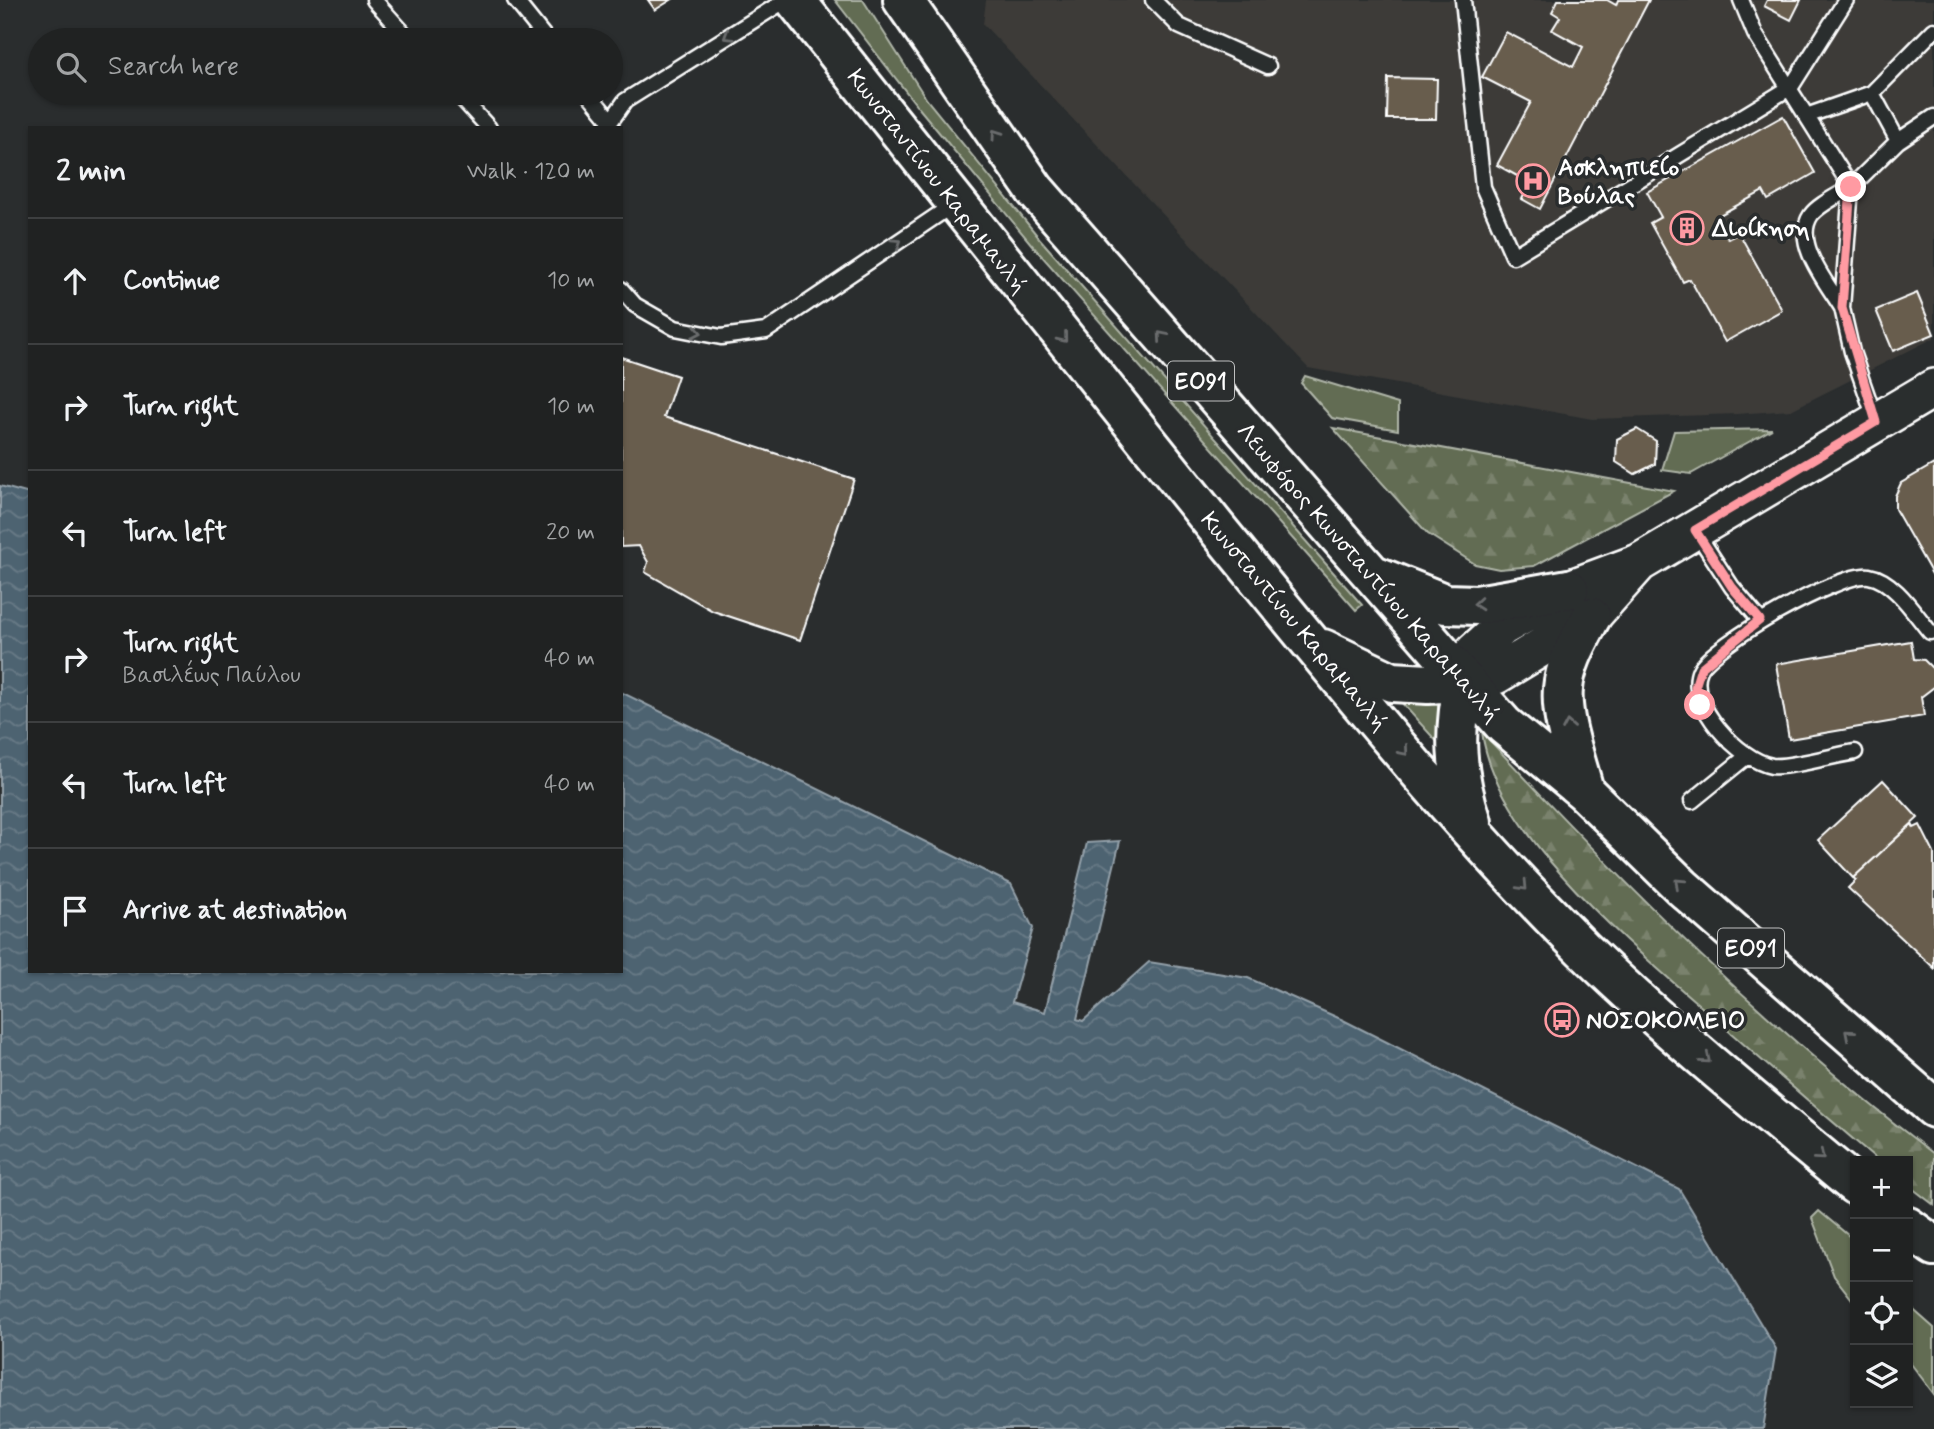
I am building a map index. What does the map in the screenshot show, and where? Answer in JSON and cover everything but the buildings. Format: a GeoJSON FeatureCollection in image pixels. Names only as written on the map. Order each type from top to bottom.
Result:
{"type":"FeatureCollection","features":[{"type":"Feature","properties":{"kind":"highway","name":"Κωνσταντίνου Καραμανλή"},"geometry":{"type":"LineString","coordinates":[[795,0],[1311,644],[1477,836],[1551,916],[1646,1009],[1850,1181]]}},
{"type":"Feature","properties":{"kind":"highway","name":"Λεωφόρος Κωνσταντίνου Καραμανλή"},"geometry":{"type":"LineString","coordinates":[[903,0],[1035,190],[1464,681],[1504,724],[1595,803]]}},
{"type":"Feature","properties":{"kind":"highway"},"geometry":{"type":"LineString","coordinates":[[1368,572],[1446,604],[1580,603],[1562,691],[1569,735],[1595,803]]}},
{"type":"Feature","properties":{"kind":"highway"},"geometry":{"type":"LineString","coordinates":[[1311,644],[1392,682],[1428,684],[1464,681],[1456,716],[1459,783],[1477,836]]}},
{"type":"Feature","properties":{"kind":"highway","name":"ΕΟ91"},"geometry":{"type":"LineString","coordinates":[[1595,803],[1682,887],[1934,1108]]}},
{"type":"Feature","properties":{"kind":"highway"},"geometry":{"type":"LineString","coordinates":[[1913,1231],[1934,1246]]}},
{"type":"Feature","properties":{"kind":"street"},"geometry":{"type":"LineString","coordinates":[[1464,681],[1474,652],[1502,627],[1580,603],[1639,563],[1934,388]]}},
{"type":"Feature","properties":{"kind":"lane"},"geometry":{"type":"LineString","coordinates":[[374,0],[399,28]]}},
{"type":"Feature","properties":{"kind":"lane"},"geometry":{"type":"LineString","coordinates":[[515,0],[537,28]]}},
{"type":"Feature","properties":{"kind":"lane"},"geometry":{"type":"LineString","coordinates":[[623,104],[786,0]]}},
{"type":"Feature","properties":{"kind":"lane"},"geometry":{"type":"LineString","coordinates":[[1153,0],[1179,26],[1268,66]]}},
{"type":"Feature","properties":{"kind":"lane"},"geometry":{"type":"LineString","coordinates":[[1463,0],[1483,187],[1513,257],[1791,88],[1846,0]]}},
{"type":"Feature","properties":{"kind":"lane"},"geometry":{"type":"LineString","coordinates":[[1741,0],[1755,34],[1809,115],[1851,187],[1842,308]]}},
{"type":"Feature","properties":{"kind":"lane"},"geometry":{"type":"LineString","coordinates":[[1809,115],[1872,93],[1934,30]]}},
{"type":"Feature","properties":{"kind":"lane"},"geometry":{"type":"LineString","coordinates":[[1872,93],[1898,141]]}},
{"type":"Feature","properties":{"kind":"lane"},"geometry":{"type":"LineString","coordinates":[[468,105],[487,126]]}},
{"type":"Feature","properties":{"kind":"lane"},"geometry":{"type":"LineString","coordinates":[[596,105],[609,125],[622,105]]}},
{"type":"Feature","properties":{"kind":"lane"},"geometry":{"type":"LineString","coordinates":[[1876,422],[1842,308],[1808,248],[1804,230],[1812,213],[1851,187],[1898,141],[1934,117]]}},
{"type":"Feature","properties":{"kind":"lane"},"geometry":{"type":"LineString","coordinates":[[623,291],[635,305],[675,328],[721,337],[766,331],[956,204]]}},
{"type":"Feature","properties":{"kind":"lane"},"geometry":{"type":"LineString","coordinates":[[1695,530],[1732,587],[1760,620]]}},
{"type":"Feature","properties":{"kind":"lane"},"geometry":{"type":"LineString","coordinates":[[1856,752],[1773,766],[1746,757],[1700,705],[1695,687],[1701,668],[1760,620],[1835,584],[1868,576],[1887,584],[1930,632]]}},
{"type":"Feature","properties":{"kind":"lane"},"geometry":{"type":"LineString","coordinates":[[1692,801],[1746,757]]}},
{"type":"Feature","properties":{"kind":"shaded area","name":"Ασκληπιείο Βούλας"},"geometry":{"type":"Polygon","coordinates":[[[986,0],[1934,0],[1934,338],[1791,410],[1737,414],[1592,419],[1308,368],[983,24],[986,0]]]}},
{"type":"Feature","properties":{"kind":"green space"},"geometry":{"type":"Polygon","coordinates":[[[835,0],[863,0],[927,100],[1040,239],[1362,605],[1356,610],[1032,245],[918,107],[835,0]]]}},
{"type":"Feature","properties":{"kind":"green space"},"geometry":{"type":"Polygon","coordinates":[[[1305,376],[1398,404],[1398,430],[1332,418],[1301,383],[1305,376]]]}},
{"type":"Feature","properties":{"kind":"green space"},"geometry":{"type":"Polygon","coordinates":[[[1333,428],[1674,491],[1534,566],[1499,569],[1475,564],[1428,534],[1333,428]]]}},
{"type":"Feature","properties":{"kind":"green space"},"geometry":{"type":"Polygon","coordinates":[[[1772,429],[1691,474],[1662,470],[1674,431],[1772,429]]]}},
{"type":"Feature","properties":{"kind":"green space"},"geometry":{"type":"Polygon","coordinates":[[[1400,701],[1438,705],[1438,743],[1400,701]]]}},
{"type":"Feature","properties":{"kind":"green space"},"geometry":{"type":"Polygon","coordinates":[[[1482,732],[1588,844],[1755,1006],[1813,1057],[1934,1154],[1934,1205],[1913,1189],[1913,1156],[1873,1156],[1610,925],[1541,851],[1513,811],[1493,772],[1482,732]]]}},
{"type":"Feature","properties":{"kind":"green space"},"geometry":{"type":"Polygon","coordinates":[[[1819,1211],[1850,1237],[1850,1297],[1834,1276],[1812,1218],[1819,1211]]]}},
{"type":"Feature","properties":{"kind":"green space"},"geometry":{"type":"Polygon","coordinates":[[[1913,1309],[1934,1328],[1934,1394],[1913,1367],[1913,1309]]]}},
{"type":"Feature","properties":{"kind":"water"},"geometry":{"type":"Polygon","coordinates":[[[0,486],[28,493],[28,973],[623,973],[623,693],[1011,884],[1033,928],[1012,1002],[1045,1012],[1087,843],[1120,841],[1077,1019],[1083,1021],[1149,962],[1248,978],[1343,1020],[1679,1189],[1776,1349],[1763,1429],[0,1429],[0,486]]]}},
{"type":"Feature","properties":{"kind":"place","name":"Ασκληπιείο Βούλας"},"geometry":{"type":"Point","coordinates":[1533,181]}},
{"type":"Feature","properties":{"kind":"place","name":"Διοίκηση"},"geometry":{"type":"Point","coordinates":[1687,228]}},
{"type":"Feature","properties":{"kind":"place","name":"ΝΟΣΟΚΟΜΕΙΟ"},"geometry":{"type":"Point","coordinates":[1562,1020]}},
{"type":"Feature","properties":{"kind":"route"},"geometry":{"type":"LineString","coordinates":[[1700,705],[1695,687],[1701,668],[1760,620],[1732,587],[1695,530],[1876,422],[1842,308],[1851,187]]}}]}
